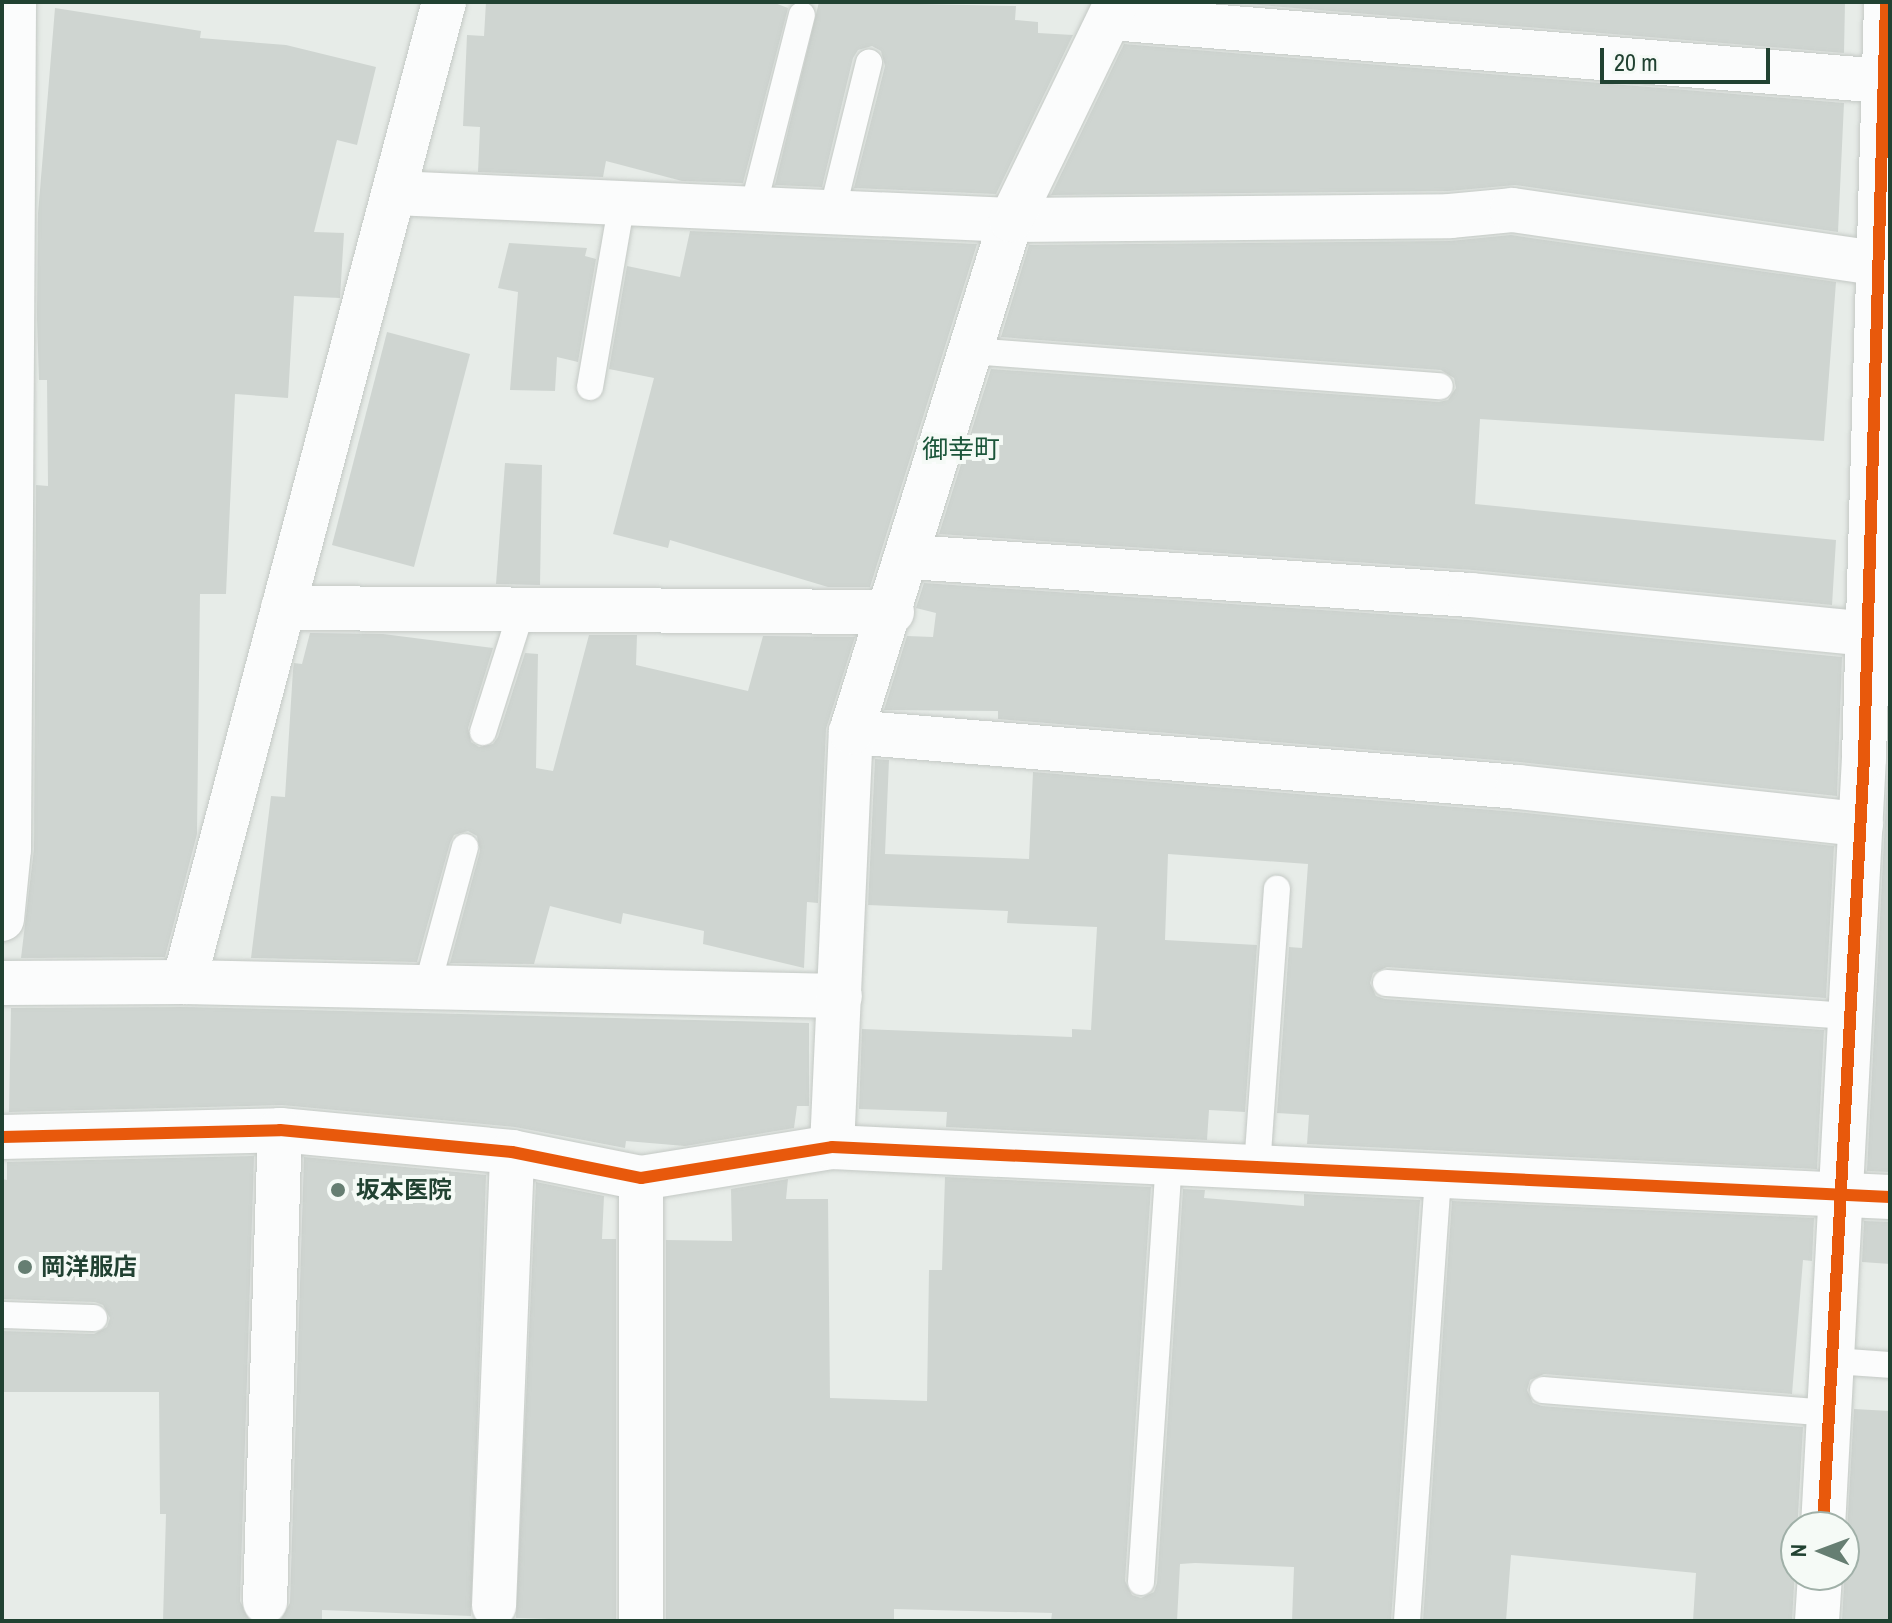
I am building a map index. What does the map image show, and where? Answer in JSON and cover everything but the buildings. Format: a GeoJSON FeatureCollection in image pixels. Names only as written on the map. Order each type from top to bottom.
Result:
{"type":"FeatureCollection","features":[{"type":"Feature","properties":{"kind":"street"},"geometry":{"type":"LineString","coordinates":[[2,919],[14,2]]}},
{"type":"Feature","properties":{"kind":"street"},"geometry":{"type":"LineString","coordinates":[[184,982],[444,2]]}},
{"type":"Feature","properties":{"kind":"street"},"geometry":{"type":"LineString","coordinates":[[1824,1511],[1861,824],[1877,758],[1867,634],[1884,265],[1886,2]]}},
{"type":"Feature","properties":{"kind":"street"},"geometry":{"type":"LineString","coordinates":[[832,1147],[851,732],[910,557],[1011,220],[1114,10],[1883,81]]}},
{"type":"Feature","properties":{"kind":"street"},"geometry":{"type":"LineString","coordinates":[[394,193],[1011,220],[1450,216],[1512,210],[1884,265]]}},
{"type":"Feature","properties":{"kind":"street"},"geometry":{"type":"LineString","coordinates":[[910,557],[1471,595],[1867,634]]}},
{"type":"Feature","properties":{"kind":"street"},"geometry":{"type":"LineString","coordinates":[[283,608],[892,612]]}},
{"type":"Feature","properties":{"kind":"street"},"geometry":{"type":"LineString","coordinates":[[851,732],[1518,787],[1861,824]]}},
{"type":"Feature","properties":{"kind":"street"},"geometry":{"type":"LineString","coordinates":[[2,983],[184,982],[840,996]]}},
{"type":"Feature","properties":{"kind":"street"},"geometry":{"type":"LineString","coordinates":[[2,1137],[280,1130],[512,1152],[641,1178],[832,1147],[1890,1197]]}},
{"type":"Feature","properties":{"kind":"street"},"geometry":{"type":"LineString","coordinates":[[265,1602],[280,1130]]}},
{"type":"Feature","properties":{"kind":"street"},"geometry":{"type":"LineString","coordinates":[[494,1606],[512,1152]]}},
{"type":"Feature","properties":{"kind":"street"},"geometry":{"type":"LineString","coordinates":[[641,1178],[641,1621]]}},
{"type":"Feature","properties":{"kind":"street"},"geometry":{"type":"LineString","coordinates":[[1817,1621],[1819,1591]]}},
{"type":"Feature","properties":{"kind":"lane"},"geometry":{"type":"LineString","coordinates":[[753,208],[802,15]]}},
{"type":"Feature","properties":{"kind":"lane"},"geometry":{"type":"LineString","coordinates":[[832,212],[869,62]]}},
{"type":"Feature","properties":{"kind":"lane"},"geometry":{"type":"LineString","coordinates":[[590,387],[622,202]]}},
{"type":"Feature","properties":{"kind":"lane"},"geometry":{"type":"LineString","coordinates":[[971,351],[1440,386]]}},
{"type":"Feature","properties":{"kind":"lane"},"geometry":{"type":"LineString","coordinates":[[483,732],[522,609]]}},
{"type":"Feature","properties":{"kind":"lane"},"geometry":{"type":"LineString","coordinates":[[427,987],[465,847]]}},
{"type":"Feature","properties":{"kind":"lane"},"geometry":{"type":"LineString","coordinates":[[1257,1167],[1277,889]]}},
{"type":"Feature","properties":{"kind":"lane"},"geometry":{"type":"LineString","coordinates":[[1386,983],[1852,1016]]}},
{"type":"Feature","properties":{"kind":"lane"},"geometry":{"type":"LineString","coordinates":[[1141,1582],[1169,1163]]}},
{"type":"Feature","properties":{"kind":"lane"},"geometry":{"type":"LineString","coordinates":[[1407,1621],[1438,1176]]}},
{"type":"Feature","properties":{"kind":"lane"},"geometry":{"type":"LineString","coordinates":[[2,1315],[94,1318]]}},
{"type":"Feature","properties":{"kind":"lane"},"geometry":{"type":"LineString","coordinates":[[1833,1361],[1890,1365]]}},
{"type":"Feature","properties":{"kind":"lane"},"geometry":{"type":"LineString","coordinates":[[1543,1390],[1830,1413]]}},
{"type":"Feature","properties":{"kind":"cycle path"},"geometry":{"type":"LineString","coordinates":[[1824,1511],[1864,758],[1886,2]]}},
{"type":"Feature","properties":{"kind":"cycle path"},"geometry":{"type":"LineString","coordinates":[[2,1137],[280,1130],[512,1152],[641,1178],[832,1147],[1890,1197]]}},
{"type":"Feature","properties":{"kind":"place","name":"坂本医院"},"geometry":{"type":"Point","coordinates":[338,1190]}},
{"type":"Feature","properties":{"kind":"place","name":"岡洋服店"},"geometry":{"type":"Point","coordinates":[25,1267]}},
{"type":"Feature","properties":{"kind":"district","name":"御幸町"},"geometry":{"type":"Point","coordinates":[961,449]}}]}
